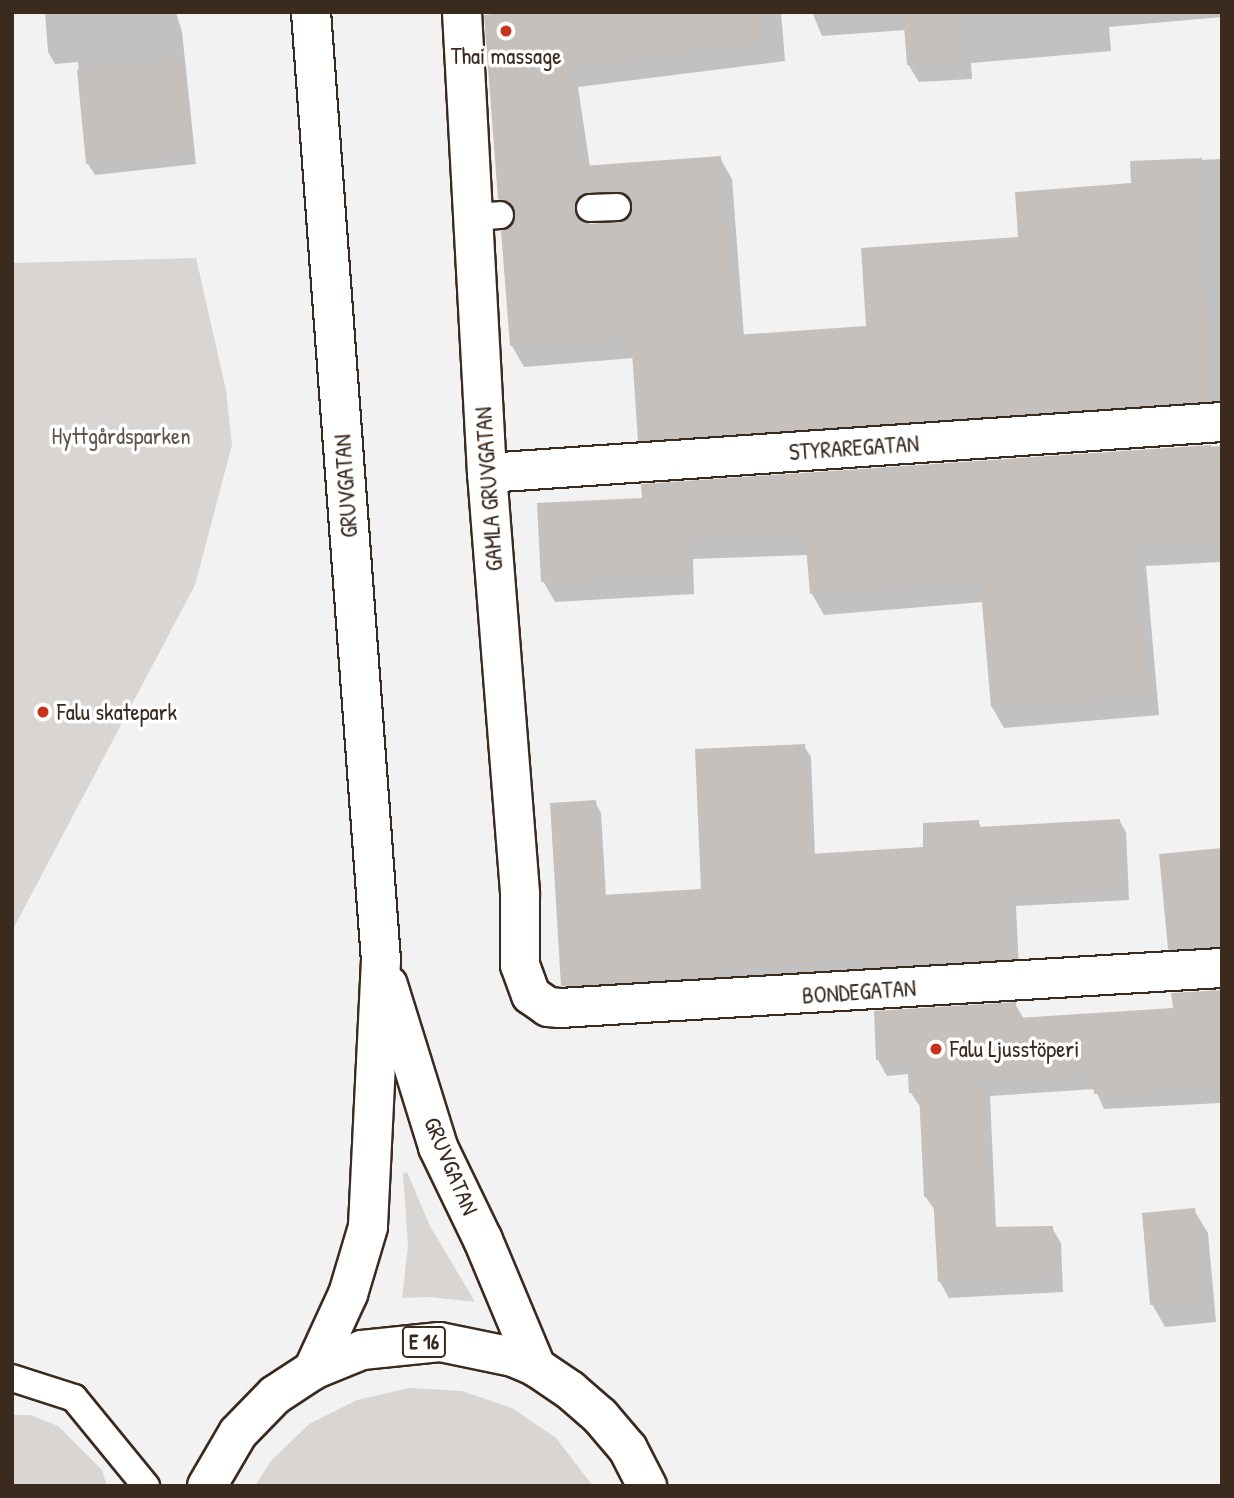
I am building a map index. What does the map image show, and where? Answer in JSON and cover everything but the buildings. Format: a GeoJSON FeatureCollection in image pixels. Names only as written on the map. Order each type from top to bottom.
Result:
{"type":"FeatureCollection","features":[{"type":"Feature","properties":{"kind":"main road","name":"GRUVGATAN"},"geometry":{"type":"LineString","coordinates":[[311,12],[381,960],[368,1227],[348,1294],[313,1370]]}},
{"type":"Feature","properties":{"kind":"main road","name":"GAMLA GRUVGATAN"},"geometry":{"type":"LineString","coordinates":[[462,12],[486,216],[487,473],[520,895],[520,965]]}},
{"type":"Feature","properties":{"kind":"main road","name":"STYRAREGATAN"},"geometry":{"type":"LineString","coordinates":[[487,473],[1222,422]]}},
{"type":"Feature","properties":{"kind":"main road","name":"GRUVGATAN"},"geometry":{"type":"LineString","coordinates":[[381,960],[438,1147],[483,1240],[536,1367]]}},
{"type":"Feature","properties":{"kind":"main road","name":"BONDEGATAN"},"geometry":{"type":"LineString","coordinates":[[520,965],[531,995],[548,1007],[733,1000],[1222,968]]}},
{"type":"Feature","properties":{"kind":"main road","name":"E 16"},"geometry":{"type":"LineString","coordinates":[[207,1486],[238,1433],[275,1395],[313,1370],[362,1350],[440,1342],[491,1352],[536,1367],[600,1416],[655,1482]]}},
{"type":"Feature","properties":{"kind":"lane"},"geometry":{"type":"LineString","coordinates":[[590,208],[617,207]]}},
{"type":"Feature","properties":{"kind":"lane"},"geometry":{"type":"LineString","coordinates":[[12,1378],[74,1398],[146,1486]]}},
{"type":"Feature","properties":{"kind":"green space","name":"Hyttgårdsparken"},"geometry":{"type":"Polygon","coordinates":[[[196,258],[226,390],[232,445],[195,585],[12,931],[12,263],[196,258]]]}},
{"type":"Feature","properties":{"kind":"green space"},"geometry":{"type":"Polygon","coordinates":[[[407,1172],[430,1226],[475,1302],[430,1297],[402,1298],[408,1246],[403,1174],[407,1172]]]}},
{"type":"Feature","properties":{"kind":"green space"},"geometry":{"type":"Polygon","coordinates":[[[409,1388],[462,1391],[512,1408],[556,1438],[593,1486],[255,1486],[271,1461],[309,1424],[357,1400],[409,1388]]]}},
{"type":"Feature","properties":{"kind":"green space"},"geometry":{"type":"Polygon","coordinates":[[[12,1415],[30,1415],[58,1426],[102,1470],[107,1486],[12,1486],[12,1415]]]}},
{"type":"Feature","properties":{"kind":"place","name":"Thai massage"},"geometry":{"type":"Point","coordinates":[506,31]}},
{"type":"Feature","properties":{"kind":"place","name":"Falu skatepark"},"geometry":{"type":"Point","coordinates":[43,712]}},
{"type":"Feature","properties":{"kind":"place","name":"Falu Ljusstöperi"},"geometry":{"type":"Point","coordinates":[936,1049]}}]}
